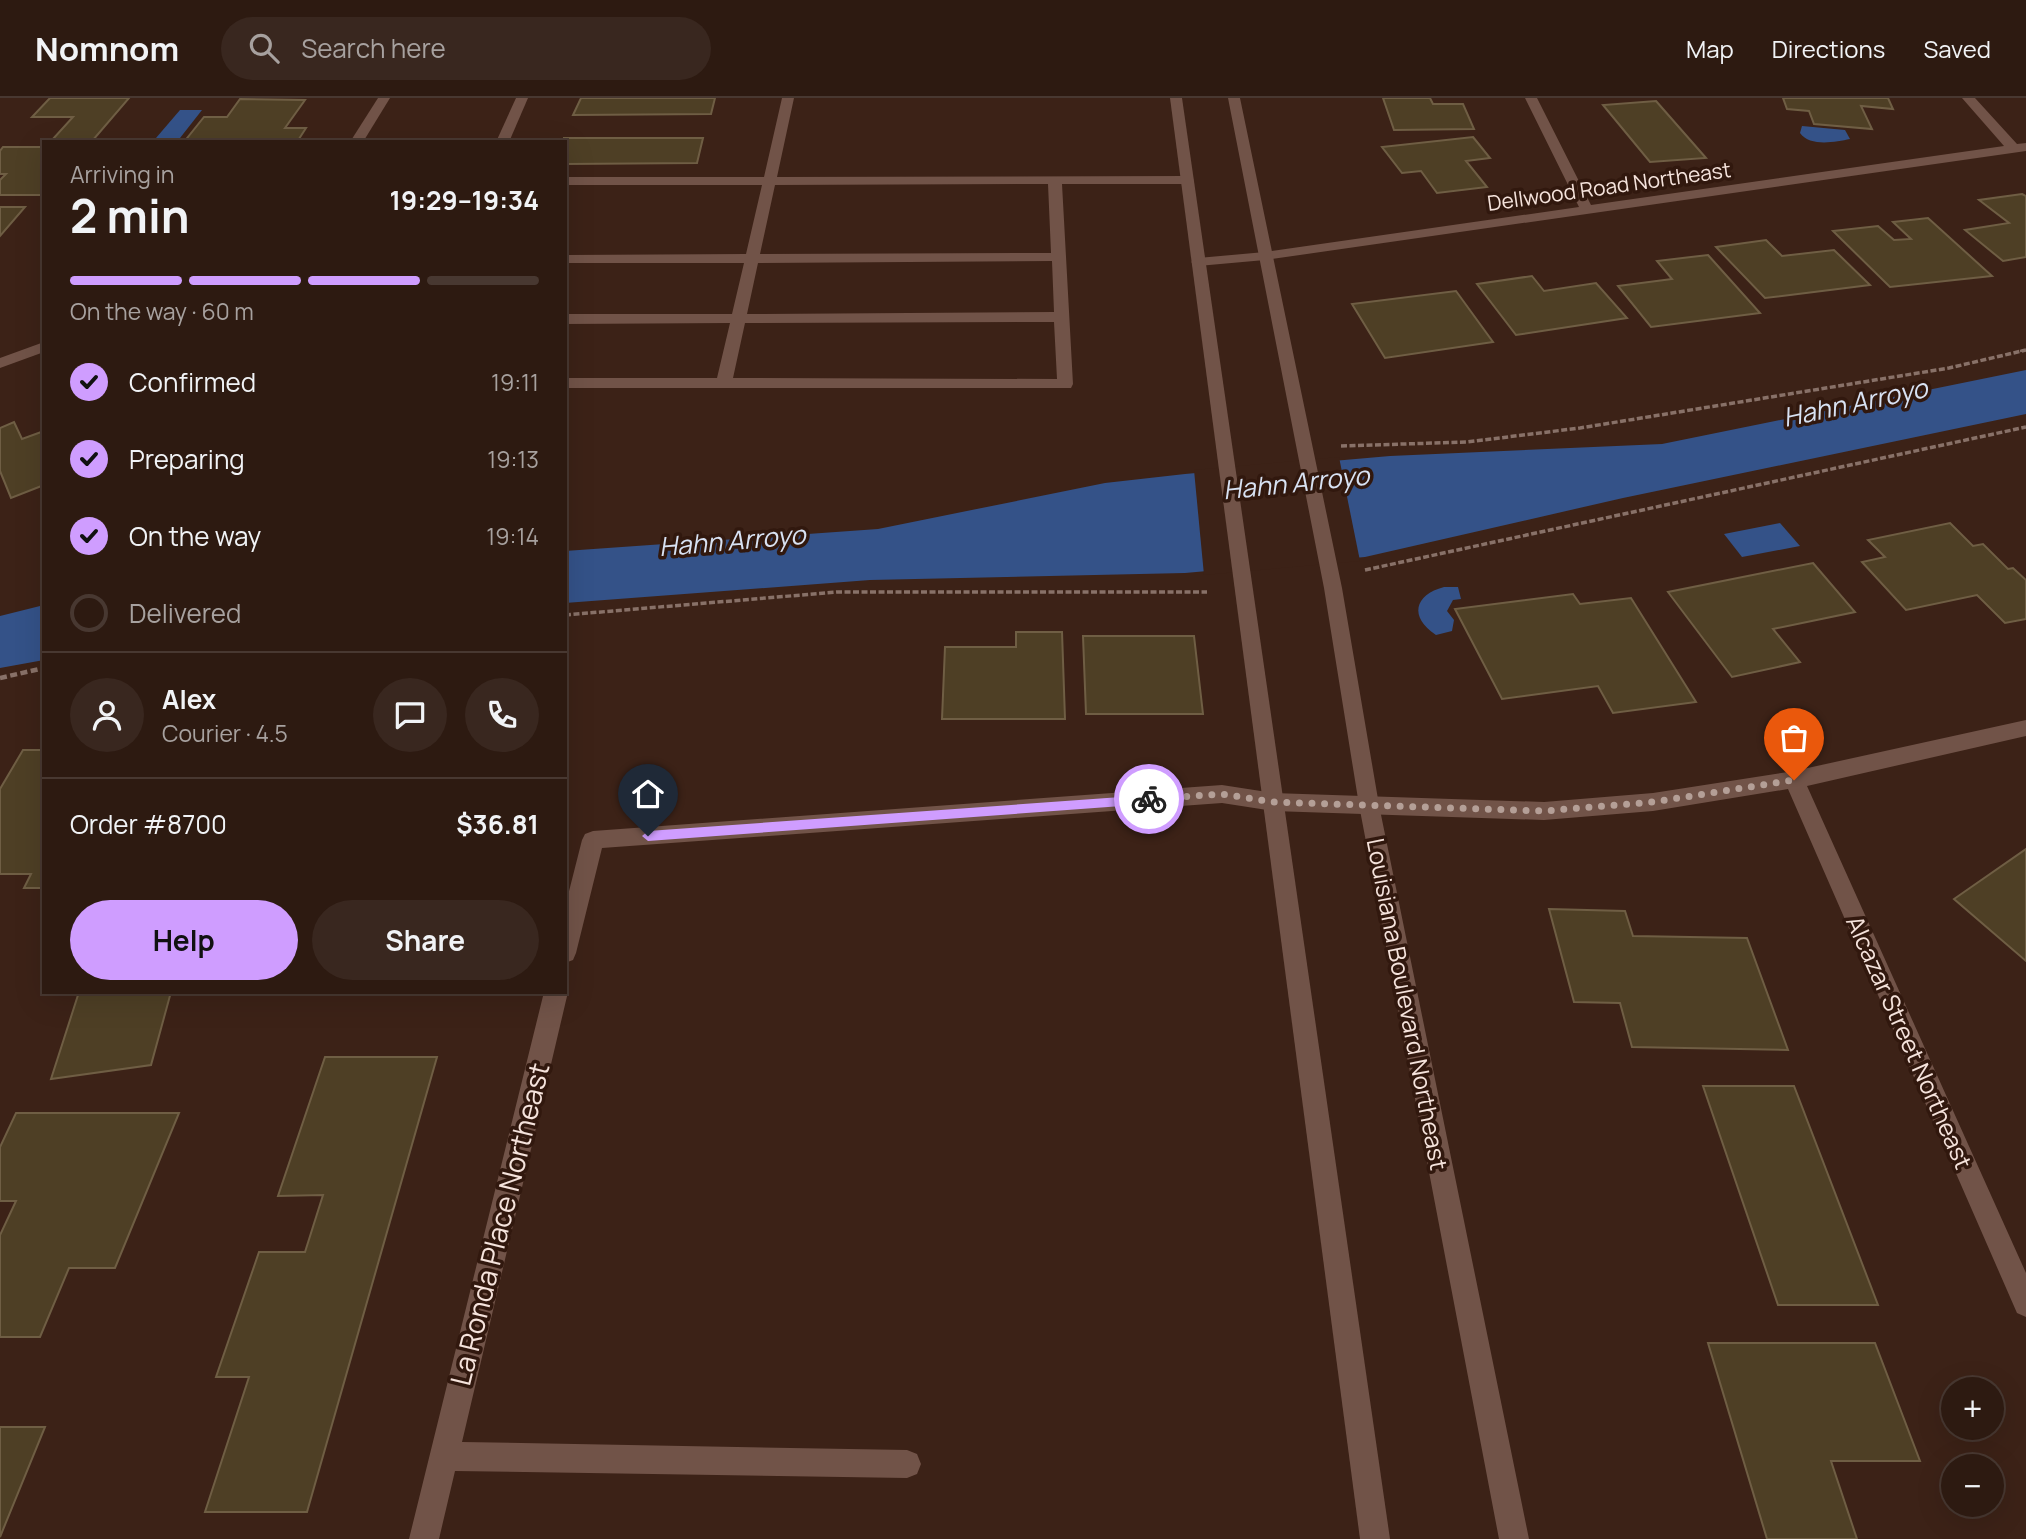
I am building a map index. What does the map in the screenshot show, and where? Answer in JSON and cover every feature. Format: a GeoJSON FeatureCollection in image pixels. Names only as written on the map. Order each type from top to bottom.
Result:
{"type":"FeatureCollection","features":[{"type":"Feature","properties":{"kind":"street"},"geometry":{"type":"LineString","coordinates":[[357,140],[384,98]]}},
{"type":"Feature","properties":{"kind":"street"},"geometry":{"type":"LineString","coordinates":[[503,140],[522,98]]}},
{"type":"Feature","properties":{"kind":"street"},"geometry":{"type":"LineString","coordinates":[[724,384],[788,98]]}},
{"type":"Feature","properties":{"kind":"street"},"geometry":{"type":"LineString","coordinates":[[1176,98],[1375,1539]]}},
{"type":"Feature","properties":{"kind":"street","name":"Louisiana Boulevard Northeast"},"geometry":{"type":"LineString","coordinates":[[1234,98],[1333,589],[1369,805],[1514,1539]]}},
{"type":"Feature","properties":{"kind":"street"},"geometry":{"type":"LineString","coordinates":[[1531,98],[1587,210]]}},
{"type":"Feature","properties":{"kind":"street"},"geometry":{"type":"LineString","coordinates":[[1968,98],[2020,148]]}},
{"type":"Feature","properties":{"kind":"street","name":"Dellwood Road Northeast"},"geometry":{"type":"LineString","coordinates":[[1198,262],[1265,256],[2020,148]]}},
{"type":"Feature","properties":{"kind":"street"},"geometry":{"type":"LineString","coordinates":[[567,383],[1065,384],[1055,180]]}},
{"type":"Feature","properties":{"kind":"street"},"geometry":{"type":"LineString","coordinates":[[567,181],[1187,180]]}},
{"type":"Feature","properties":{"kind":"street"},"geometry":{"type":"LineString","coordinates":[[567,260],[1058,257]]}},
{"type":"Feature","properties":{"kind":"street"},"geometry":{"type":"LineString","coordinates":[[567,319],[1061,317]]}},
{"type":"Feature","properties":{"kind":"street"},"geometry":{"type":"LineString","coordinates":[[0,363],[42,348]]}},
{"type":"Feature","properties":{"kind":"street"},"geometry":{"type":"LineString","coordinates":[[567,945],[593,840],[1222,794],[1273,802],[1544,811],[1653,802],[1794,780],[2026,728]]}},
{"type":"Feature","properties":{"kind":"street","name":"Alcazar Street Northeast"},"geometry":{"type":"LineString","coordinates":[[1794,780],[2026,1304]]}},
{"type":"Feature","properties":{"kind":"street","name":"La Ronda Place Northeast"},"geometry":{"type":"LineString","coordinates":[[424,1539],[556,994]]}},
{"type":"Feature","properties":{"kind":"street"},"geometry":{"type":"LineString","coordinates":[[442,1456],[907,1464]]}},
{"type":"Feature","properties":{"kind":"path"},"geometry":{"type":"LineString","coordinates":[[1340,446],[1467,442],[1580,428],[1949,368],[2026,350]]}},
{"type":"Feature","properties":{"kind":"path"},"geometry":{"type":"LineString","coordinates":[[0,678],[42,668]]}},
{"type":"Feature","properties":{"kind":"water"},"geometry":{"type":"Polygon","coordinates":[[[180,110],[202,110],[180,138],[156,138],[180,110]]]}},
{"type":"Feature","properties":{"kind":"water"},"geometry":{"type":"Polygon","coordinates":[[[1802,126],[1845,130],[1850,139],[1816,142],[1800,133],[1802,126]]]}},
{"type":"Feature","properties":{"kind":"water","name":"Hahn Arroyo"},"geometry":{"type":"Polygon","coordinates":[[[2026,370],[2026,414],[1623,498],[1365,557],[1185,573],[870,580],[567,603],[567,551],[878,529],[1105,483],[1185,474],[1390,456],[1662,444],[2026,370]]]}},
{"type":"Feature","properties":{"kind":"water"},"geometry":{"type":"Polygon","coordinates":[[[1780,523],[1800,546],[1742,557],[1724,534],[1780,523]]]}},
{"type":"Feature","properties":{"kind":"water"},"geometry":{"type":"Polygon","coordinates":[[[1444,587],[1458,587],[1461,599],[1453,600],[1447,611],[1454,620],[1452,631],[1436,635],[1422,621],[1419,607],[1426,595],[1444,587]]]}},
{"type":"Feature","properties":{"kind":"water"},"geometry":{"type":"Polygon","coordinates":[[[42,606],[42,660],[0,668],[0,616],[42,606]]]}},
{"type":"Feature","properties":{"kind":"pier"},"geometry":{"type":"Polygon","coordinates":[[[1339,457],[1360,561],[1204,575],[1194,470],[1339,457]]]}},
{"type":"Feature","properties":{"kind":"building"},"geometry":{"type":"Polygon","coordinates":[[[50,98],[129,98],[93,140],[52,140],[73,117],[32,117],[50,98]]]}},
{"type":"Feature","properties":{"kind":"building"},"geometry":{"type":"Polygon","coordinates":[[[581,98],[715,98],[711,114],[573,115],[581,98]]]}},
{"type":"Feature","properties":{"kind":"building"},"geometry":{"type":"Polygon","coordinates":[[[1383,98],[1430,98],[1433,104],[1463,104],[1474,129],[1394,130],[1383,98]]]}},
{"type":"Feature","properties":{"kind":"building"},"geometry":{"type":"Polygon","coordinates":[[[1783,98],[1888,98],[1893,109],[1861,106],[1872,129],[1814,124],[1809,111],[1787,109],[1783,98]]]}},
{"type":"Feature","properties":{"kind":"building"},"geometry":{"type":"Polygon","coordinates":[[[240,99],[305,100],[285,128],[306,128],[298,140],[186,140],[204,117],[227,117],[240,99]]]}},
{"type":"Feature","properties":{"kind":"building"},"geometry":{"type":"Polygon","coordinates":[[[1656,101],[1706,158],[1650,162],[1603,105],[1656,101]]]}},
{"type":"Feature","properties":{"kind":"building"},"geometry":{"type":"Polygon","coordinates":[[[1473,137],[1490,158],[1466,161],[1487,187],[1437,193],[1421,171],[1402,173],[1382,147],[1473,137]]]}},
{"type":"Feature","properties":{"kind":"building"},"geometry":{"type":"Polygon","coordinates":[[[703,138],[697,163],[567,164],[567,140],[564,140],[703,138]]]}},
{"type":"Feature","properties":{"kind":"building"},"geometry":{"type":"Polygon","coordinates":[[[3,147],[42,147],[42,195],[0,195],[0,180],[6,174],[0,174],[0,151],[3,147]]]}},
{"type":"Feature","properties":{"kind":"building"},"geometry":{"type":"Polygon","coordinates":[[[2022,194],[2026,196],[2026,257],[2003,261],[1965,230],[2009,223],[1979,200],[2022,194]]]}},
{"type":"Feature","properties":{"kind":"building"},"geometry":{"type":"Polygon","coordinates":[[[0,207],[25,207],[0,236],[0,207]]]}},
{"type":"Feature","properties":{"kind":"building"},"geometry":{"type":"Polygon","coordinates":[[[1928,218],[1992,276],[1890,287],[1833,231],[1878,226],[1894,240],[1911,239],[1893,222],[1928,218]]]}},
{"type":"Feature","properties":{"kind":"building"},"geometry":{"type":"Polygon","coordinates":[[[1766,240],[1782,256],[1834,250],[1870,285],[1765,298],[1716,247],[1766,240]]]}},
{"type":"Feature","properties":{"kind":"building"},"geometry":{"type":"Polygon","coordinates":[[[1708,255],[1760,313],[1651,327],[1618,286],[1672,279],[1657,261],[1708,255]]]}},
{"type":"Feature","properties":{"kind":"building"},"geometry":{"type":"Polygon","coordinates":[[[1532,276],[1544,291],[1596,283],[1627,318],[1516,335],[1477,284],[1532,276]]]}},
{"type":"Feature","properties":{"kind":"building"},"geometry":{"type":"Polygon","coordinates":[[[1456,291],[1493,342],[1385,358],[1352,304],[1456,291]]]}},
{"type":"Feature","properties":{"kind":"building"},"geometry":{"type":"Polygon","coordinates":[[[14,422],[22,439],[42,432],[42,486],[11,498],[0,471],[0,428],[14,422]]]}},
{"type":"Feature","properties":{"kind":"building"},"geometry":{"type":"Polygon","coordinates":[[[1950,523],[1973,546],[1983,544],[2008,569],[2013,568],[2026,580],[2026,619],[2005,623],[1977,595],[1906,610],[1862,562],[1885,557],[1868,540],[1950,523]]]}},
{"type":"Feature","properties":{"kind":"building"},"geometry":{"type":"Polygon","coordinates":[[[1813,563],[1855,612],[1773,629],[1800,662],[1732,677],[1668,592],[1813,563]]]}},
{"type":"Feature","properties":{"kind":"building"},"geometry":{"type":"Polygon","coordinates":[[[1573,594],[1580,604],[1631,598],[1696,702],[1613,713],[1598,686],[1502,699],[1455,609],[1573,594]]]}},
{"type":"Feature","properties":{"kind":"building"},"geometry":{"type":"Polygon","coordinates":[[[1016,632],[1062,632],[1065,719],[942,719],[945,647],[1016,647],[1016,632]]]}},
{"type":"Feature","properties":{"kind":"building"},"geometry":{"type":"Polygon","coordinates":[[[1083,636],[1194,636],[1203,714],[1086,714],[1083,636]]]}},
{"type":"Feature","properties":{"kind":"building"},"geometry":{"type":"Polygon","coordinates":[[[23,750],[42,750],[42,888],[24,888],[31,874],[0,874],[0,789],[23,750]]]}},
{"type":"Feature","properties":{"kind":"building"},"geometry":{"type":"Polygon","coordinates":[[[2026,849],[2026,961],[1954,899],[2026,849]]]}},
{"type":"Feature","properties":{"kind":"building"},"geometry":{"type":"Polygon","coordinates":[[[1549,909],[1625,911],[1633,936],[1747,938],[1788,1050],[1632,1047],[1620,1003],[1574,1002],[1549,909]]]}},
{"type":"Feature","properties":{"kind":"building"},"geometry":{"type":"Polygon","coordinates":[[[78,994],[170,994],[151,1065],[51,1079],[78,994]]]}},
{"type":"Feature","properties":{"kind":"building"},"geometry":{"type":"Polygon","coordinates":[[[325,1057],[437,1057],[307,1512],[205,1512],[249,1377],[216,1377],[259,1252],[305,1252],[323,1195],[278,1196],[325,1057]]]}},
{"type":"Feature","properties":{"kind":"building"},"geometry":{"type":"Polygon","coordinates":[[[1703,1086],[1794,1086],[1878,1305],[1778,1305],[1703,1086]]]}},
{"type":"Feature","properties":{"kind":"building"},"geometry":{"type":"Polygon","coordinates":[[[16,1113],[179,1113],[115,1268],[69,1268],[40,1337],[0,1337],[0,1235],[16,1201],[0,1201],[0,1147],[16,1113]]]}},
{"type":"Feature","properties":{"kind":"building"},"geometry":{"type":"Polygon","coordinates":[[[1708,1343],[1875,1343],[1920,1461],[1831,1461],[1857,1539],[1767,1539],[1708,1343]]]}},
{"type":"Feature","properties":{"kind":"building"},"geometry":{"type":"Polygon","coordinates":[[[0,1427],[45,1427],[0,1537],[0,1427]]]}},
{"type":"Feature","properties":{"kind":"way so far"},"geometry":{"type":"LineString","coordinates":[[1149,799],[1222,794],[1273,802],[1544,811],[1653,802],[1794,780]]}},
{"type":"Feature","properties":{"kind":"route"},"geometry":{"type":"LineString","coordinates":[[648,836],[1149,799]]}}]}
